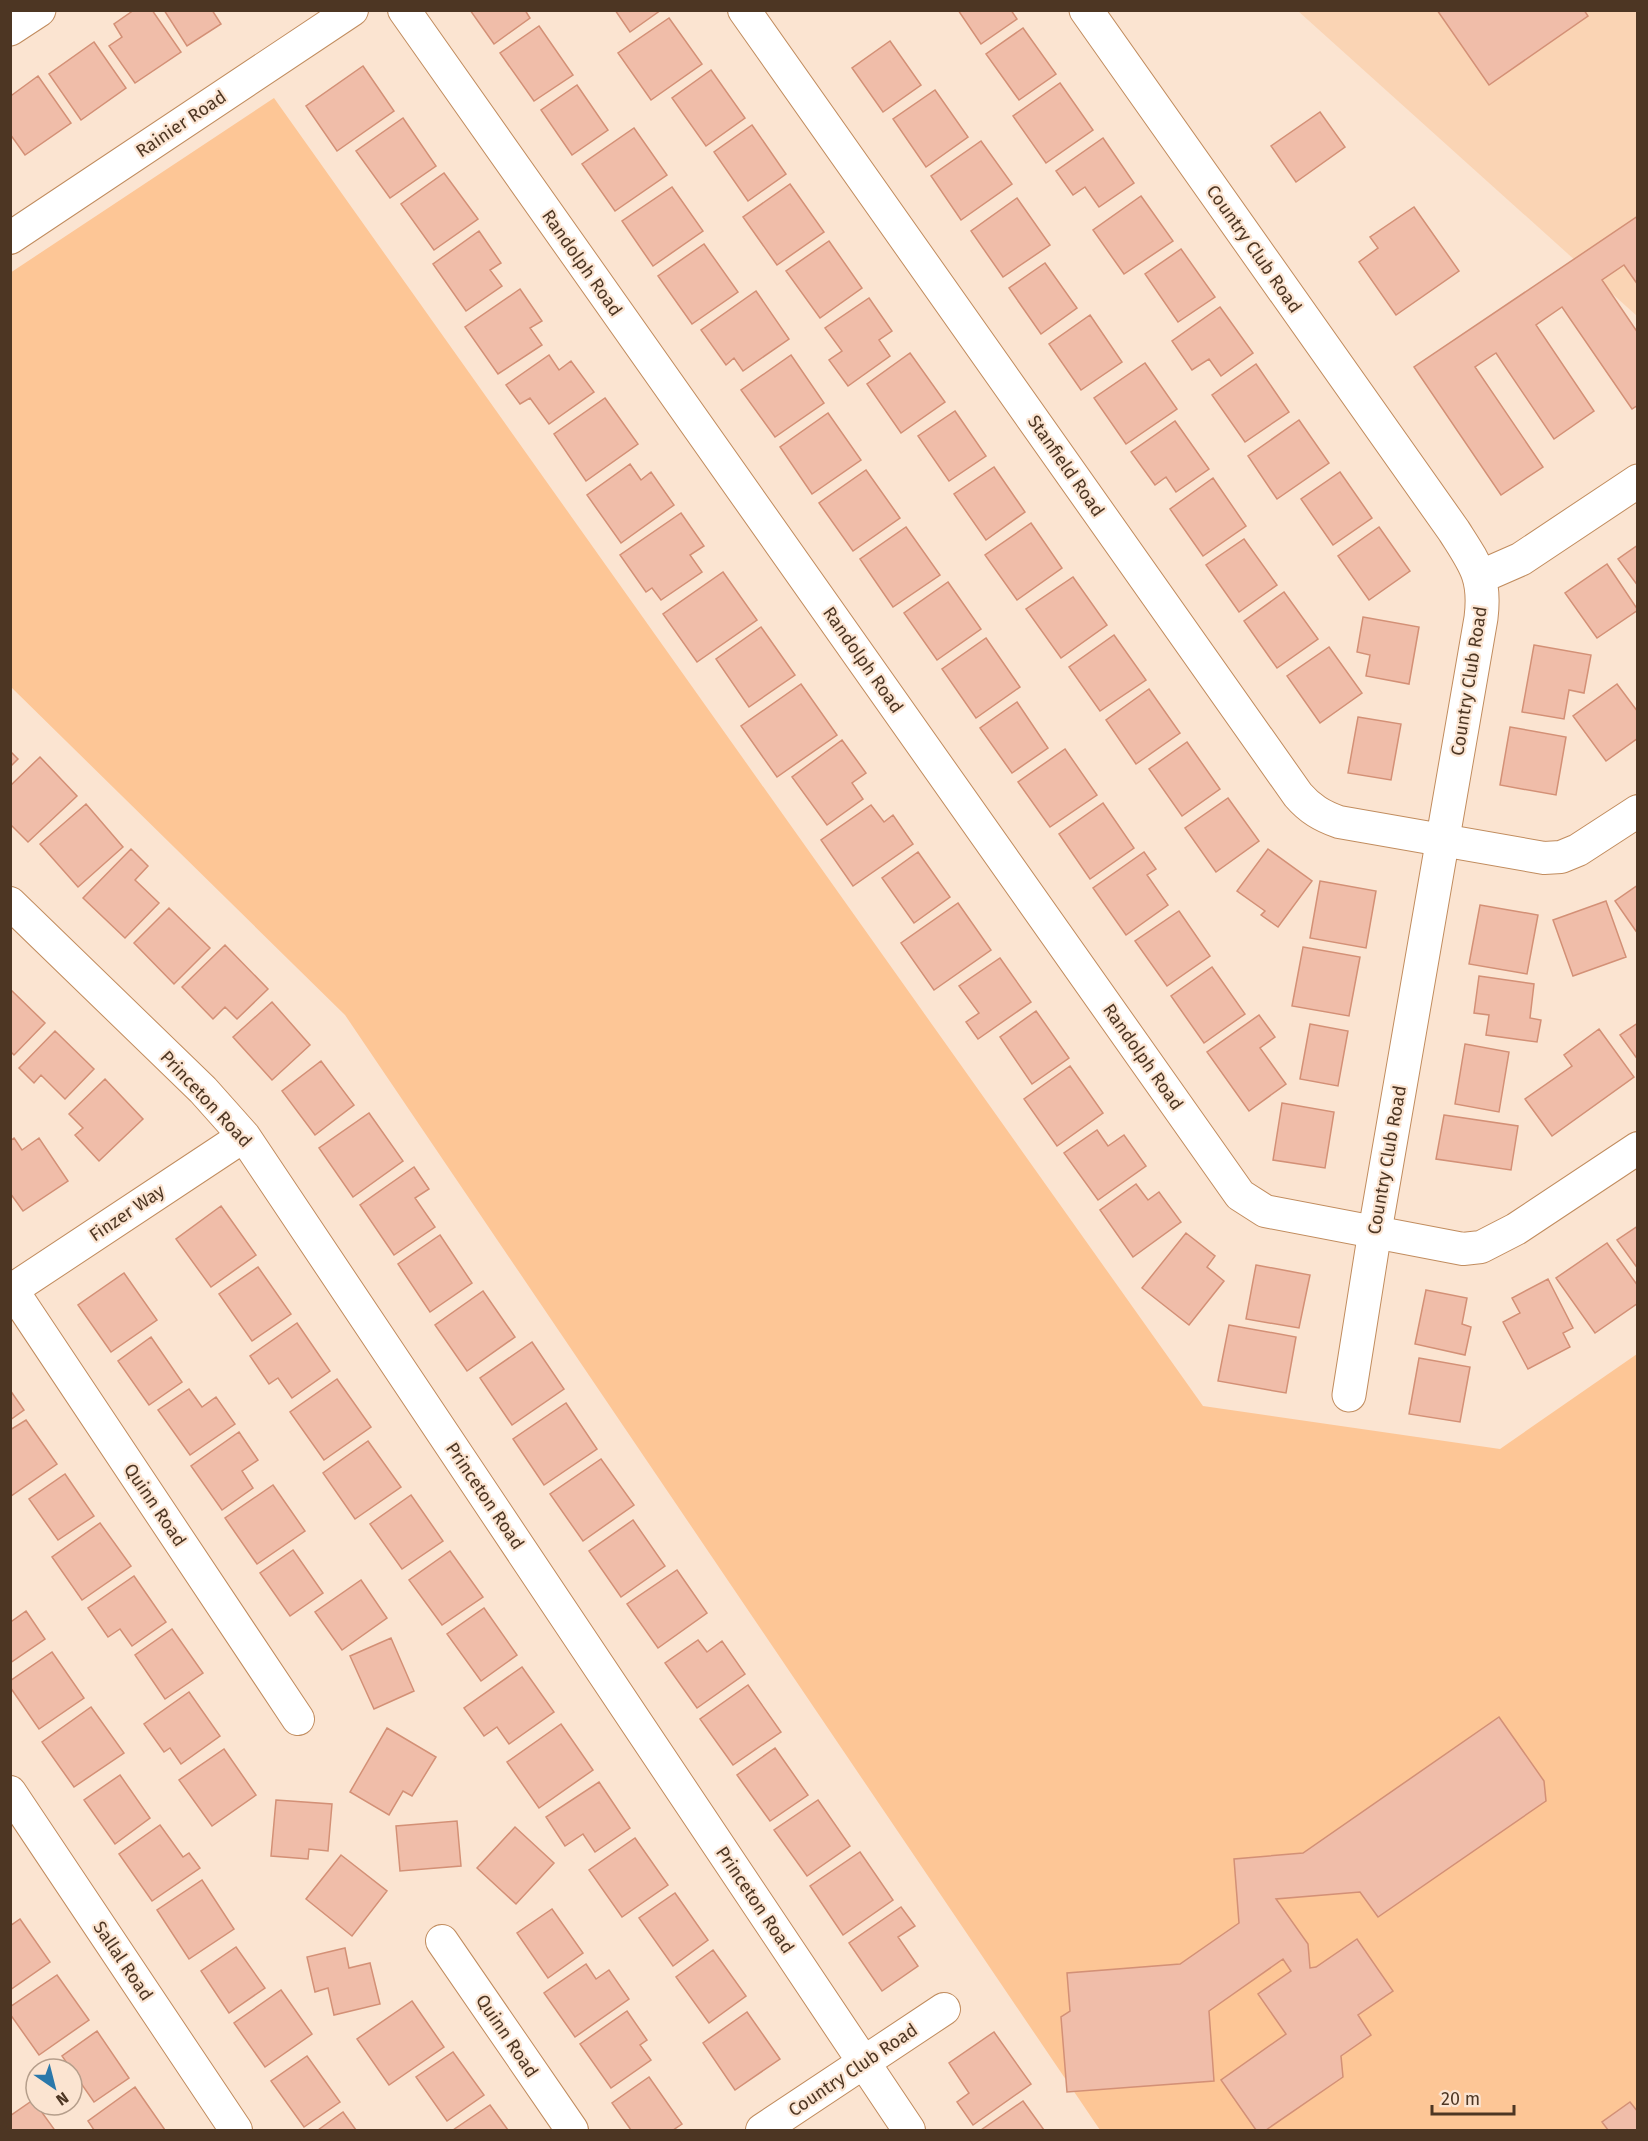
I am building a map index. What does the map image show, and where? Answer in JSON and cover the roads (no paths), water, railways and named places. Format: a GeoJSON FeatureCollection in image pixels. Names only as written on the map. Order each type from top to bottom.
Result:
{"type":"FeatureCollection","features":[{"type":"Feature","properties":{"kind":"street"},"geometry":{"type":"LineString","coordinates":[[10,29],[39,10]]}},
{"type":"Feature","properties":{"kind":"street","name":"Rainier Road"},"geometry":{"type":"LineString","coordinates":[[10,238],[352,10]]}},
{"type":"Feature","properties":{"kind":"street","name":"Randolph Road"},"geometry":{"type":"LineString","coordinates":[[404,10],[1240,1195],[1265,1211],[1463,1249],[1481,1247],[1516,1230],[1638,1148]]}},
{"type":"Feature","properties":{"kind":"street","name":"Stanfield Road"},"geometry":{"type":"LineString","coordinates":[[744,10],[1308,807],[1331,819],[1544,858],[1561,857],[1578,850],[1638,811]]}},
{"type":"Feature","properties":{"kind":"street","name":"Country Club Road"},"geometry":{"type":"LineString","coordinates":[[1086,10],[1454,531],[1480,577],[1483,598],[1481,618],[1375,1231],[1349,1395]]}},
{"type":"Feature","properties":{"kind":"street"},"geometry":{"type":"LineString","coordinates":[[1480,577],[1521,560],[1638,481]]}},
{"type":"Feature","properties":{"kind":"street","name":"Princeton Road"},"geometry":{"type":"LineString","coordinates":[[10,903],[203,1090],[244,1136],[909,2130]]}},
{"type":"Feature","properties":{"kind":"street","name":"Finzer Way"},"geometry":{"type":"LineString","coordinates":[[11,1290],[244,1136]]}},
{"type":"Feature","properties":{"kind":"street","name":"Quinn Road"},"geometry":{"type":"LineString","coordinates":[[11,1290],[298,1719]]}},
{"type":"Feature","properties":{"kind":"street","name":"Sallal Road"},"geometry":{"type":"LineString","coordinates":[[10,1792],[236,2130]]}},
{"type":"Feature","properties":{"kind":"street","name":"Quinn Road"},"geometry":{"type":"LineString","coordinates":[[442,1941],[572,2130]]}},
{"type":"Feature","properties":{"kind":"street","name":"Country Club Road"},"geometry":{"type":"LineString","coordinates":[[762,2130],[944,2009]]}}]}
